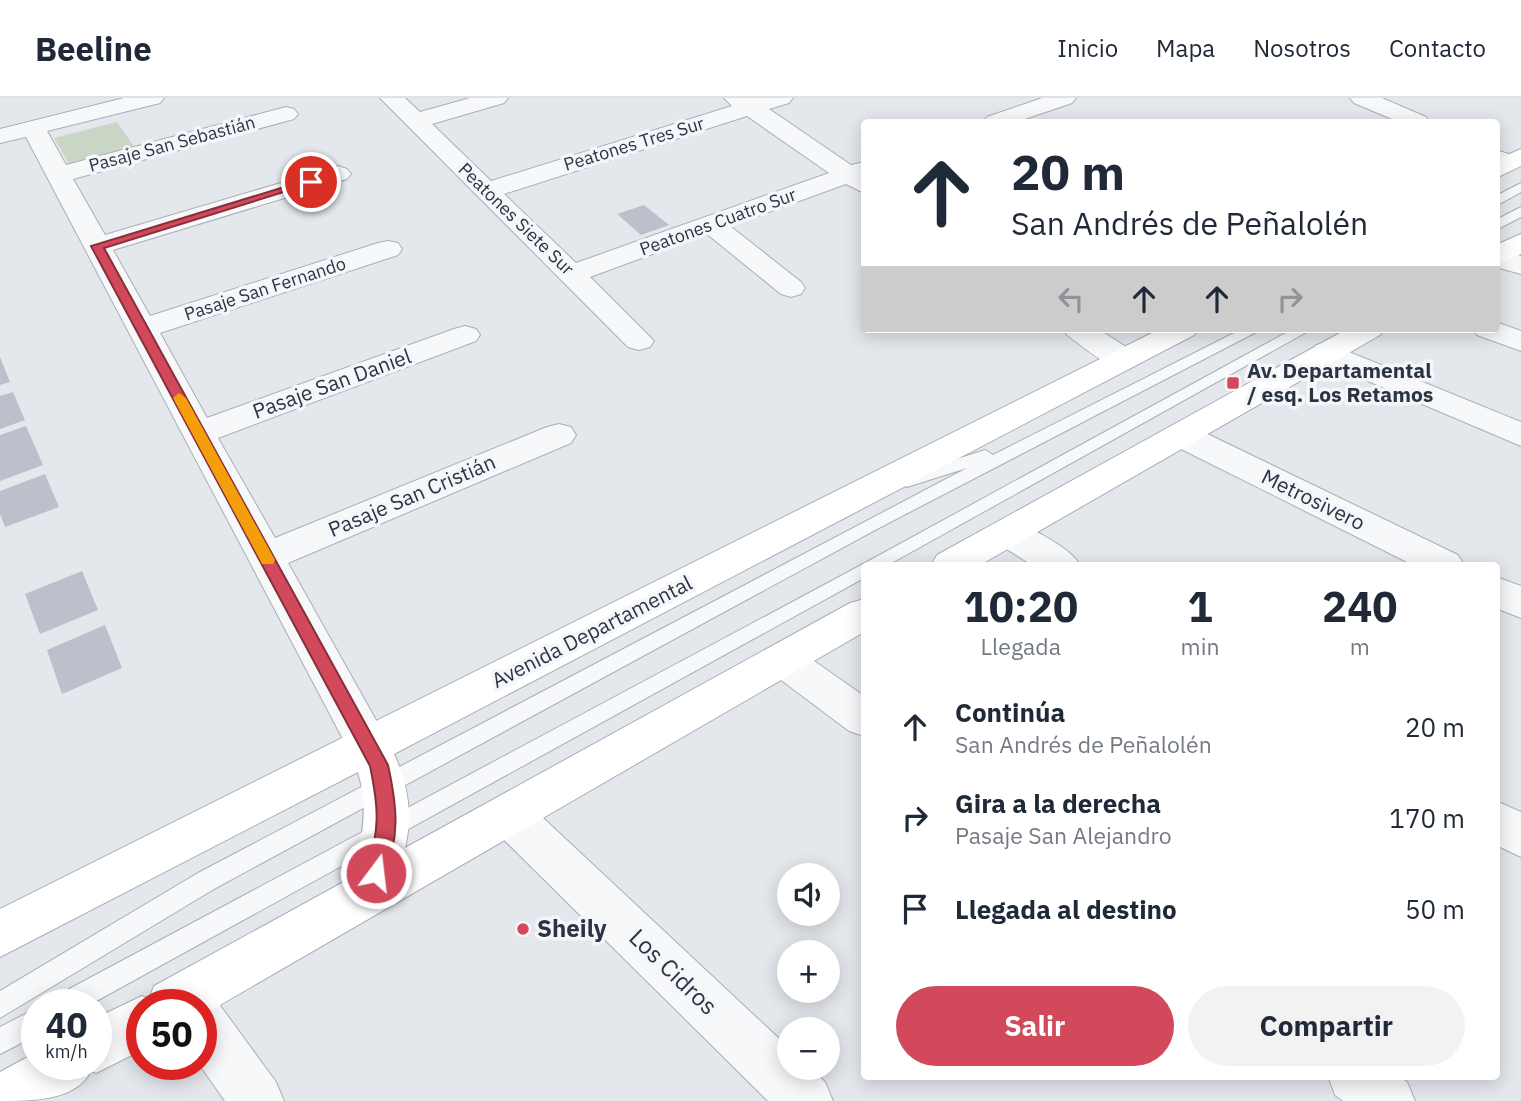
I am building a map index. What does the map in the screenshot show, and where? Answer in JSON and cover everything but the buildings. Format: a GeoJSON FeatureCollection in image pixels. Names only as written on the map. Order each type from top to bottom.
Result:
{"type":"FeatureCollection","features":[{"type":"Feature","properties":{"kind":"main road"},"geometry":{"type":"LineString","coordinates":[[1500,255],[1521,242]]}},
{"type":"Feature","properties":{"kind":"main road","name":"Avenida Departamental"},"geometry":{"type":"LineString","coordinates":[[0,934],[380,787],[856,497],[1175,333]]}},
{"type":"Feature","properties":{"kind":"main road"},"geometry":{"type":"LineString","coordinates":[[955,562],[1181,435],[1316,341],[1351,333]]}},
{"type":"Feature","properties":{"kind":"main road"},"geometry":{"type":"LineString","coordinates":[[212,989],[366,895],[861,616]]}},
{"type":"Feature","properties":{"kind":"main road"},"geometry":{"type":"LineString","coordinates":[[366,895],[383,850],[380,787]]}},
{"type":"Feature","properties":{"kind":"main road"},"geometry":{"type":"LineString","coordinates":[[1,1101],[38,1080]]}},
{"type":"Feature","properties":{"kind":"street"},"geometry":{"type":"LineString","coordinates":[[0,136],[152,98]]}},
{"type":"Feature","properties":{"kind":"street","name":"Peatones Siete Sur"},"geometry":{"type":"LineString","coordinates":[[392,98],[639,341]]}},
{"type":"Feature","properties":{"kind":"street"},"geometry":{"type":"LineString","coordinates":[[415,121],[496,98]]}},
{"type":"Feature","properties":{"kind":"street","name":"Peatones Tres Sur"},"geometry":{"type":"LineString","coordinates":[[487,191],[743,103],[781,98]]}},
{"type":"Feature","properties":{"kind":"street"},"geometry":{"type":"LineString","coordinates":[[1004,119],[1064,98]]}},
{"type":"Feature","properties":{"kind":"street"},"geometry":{"type":"LineString","coordinates":[[1362,98],[1411,119]]}},
{"type":"Feature","properties":{"kind":"street"},"geometry":{"type":"LineString","coordinates":[[743,103],[859,176]]}},
{"type":"Feature","properties":{"kind":"street","name":"Pasaje San Sebastián"},"geometry":{"type":"LineString","coordinates":[[59,175],[286,114]]}},
{"type":"Feature","properties":{"kind":"street"},"geometry":{"type":"LineString","coordinates":[[33,128],[266,557],[380,787]]}},
{"type":"Feature","properties":{"kind":"street"},"geometry":{"type":"LineString","coordinates":[[97,246],[338,174]]}},
{"type":"Feature","properties":{"kind":"street","name":"Peatones Cuatro Sur"},"geometry":{"type":"LineString","coordinates":[[572,274],[711,224],[859,176]]}},
{"type":"Feature","properties":{"kind":"street"},"geometry":{"type":"LineString","coordinates":[[711,224],[791,288]]}},
{"type":"Feature","properties":{"kind":"street","name":"Pasaje San Fernando"},"geometry":{"type":"LineString","coordinates":[[142,329],[388,248]]}},
{"type":"Feature","properties":{"kind":"street"},"geometry":{"type":"LineString","coordinates":[[1500,258],[1521,266]]}},
{"type":"Feature","properties":{"kind":"street"},"geometry":{"type":"LineString","coordinates":[[1084,333],[1123,359]]}},
{"type":"Feature","properties":{"kind":"street"},"geometry":{"type":"LineString","coordinates":[[1498,333],[1521,342]]}},
{"type":"Feature","properties":{"kind":"street","name":"Pasaje San Daniel"},"geometry":{"type":"LineString","coordinates":[[199,433],[465,335]]}},
{"type":"Feature","properties":{"kind":"street"},"geometry":{"type":"LineString","coordinates":[[1316,341],[1521,435]]}},
{"type":"Feature","properties":{"kind":"street","name":"Pasaje San Cristián"},"geometry":{"type":"LineString","coordinates":[[266,557],[559,435]]}},
{"type":"Feature","properties":{"kind":"street","name":"Metrosivero"},"geometry":{"type":"LineString","coordinates":[[1181,435],[1439,562]]}},
{"type":"Feature","properties":{"kind":"street"},"geometry":{"type":"LineString","coordinates":[[1008,533],[1057,562]]}},
{"type":"Feature","properties":{"kind":"street"},"geometry":{"type":"LineString","coordinates":[[1500,593],[1521,603]]}},
{"type":"Feature","properties":{"kind":"street"},"geometry":{"type":"LineString","coordinates":[[783,660],[861,717]]}},
{"type":"Feature","properties":{"kind":"street","name":"Los Cidros"},"geometry":{"type":"LineString","coordinates":[[509,815],[806,1101]]}},
{"type":"Feature","properties":{"kind":"street"},"geometry":{"type":"LineString","coordinates":[[1500,823],[1521,836]]}},
{"type":"Feature","properties":{"kind":"street"},"geometry":{"type":"LineString","coordinates":[[217,1055],[257,1101]]}},
{"type":"Feature","properties":{"kind":"street"},"geometry":{"type":"LineString","coordinates":[[1359,1080],[1388,1101]]}},
{"type":"Feature","properties":{"kind":"lane"},"geometry":{"type":"LineString","coordinates":[[1500,200],[1521,187]]}},
{"type":"Feature","properties":{"kind":"lane"},"geometry":{"type":"LineString","coordinates":[[1500,224],[1521,211]]}},
{"type":"Feature","properties":{"kind":"lane"},"geometry":{"type":"LineString","coordinates":[[1500,232],[1521,224]]}},
{"type":"Feature","properties":{"kind":"lane"},"geometry":{"type":"LineString","coordinates":[[0,1005],[206,881],[380,787],[871,524],[1246,333]]}},
{"type":"Feature","properties":{"kind":"lane"},"geometry":{"type":"LineString","coordinates":[[879,562],[1316,341]]}},
{"type":"Feature","properties":{"kind":"lane"},"geometry":{"type":"LineString","coordinates":[[856,497],[1036,440]]}},
{"type":"Feature","properties":{"kind":"lane"},"geometry":{"type":"LineString","coordinates":[[88,989],[380,787],[861,571]]}},
{"type":"Feature","properties":{"kind":"lane"},"geometry":{"type":"LineString","coordinates":[[0,1041],[21,1030]]}},
{"type":"Feature","properties":{"kind":"green space"},"geometry":{"type":"Polygon","coordinates":[[[117,122],[137,151],[72,169],[54,138],[117,122]]]}},
{"type":"Feature","properties":{"kind":"slow traffic"},"geometry":{"type":"LineString","coordinates":[[179,398],[268,560]]}},
{"type":"Feature","properties":{"kind":"place","name":"Av. Departamental / esq. Los Retamos"},"geometry":{"type":"Point","coordinates":[1233,383]}},
{"type":"Feature","properties":{"kind":"place","name":"Sheily"},"geometry":{"type":"Point","coordinates":[523,929]}},
{"type":"Feature","properties":{"kind":"route"},"geometry":{"type":"LineString","coordinates":[[311,182],[97,246],[379,765],[388,807],[383,850],[376,873]]}}]}
